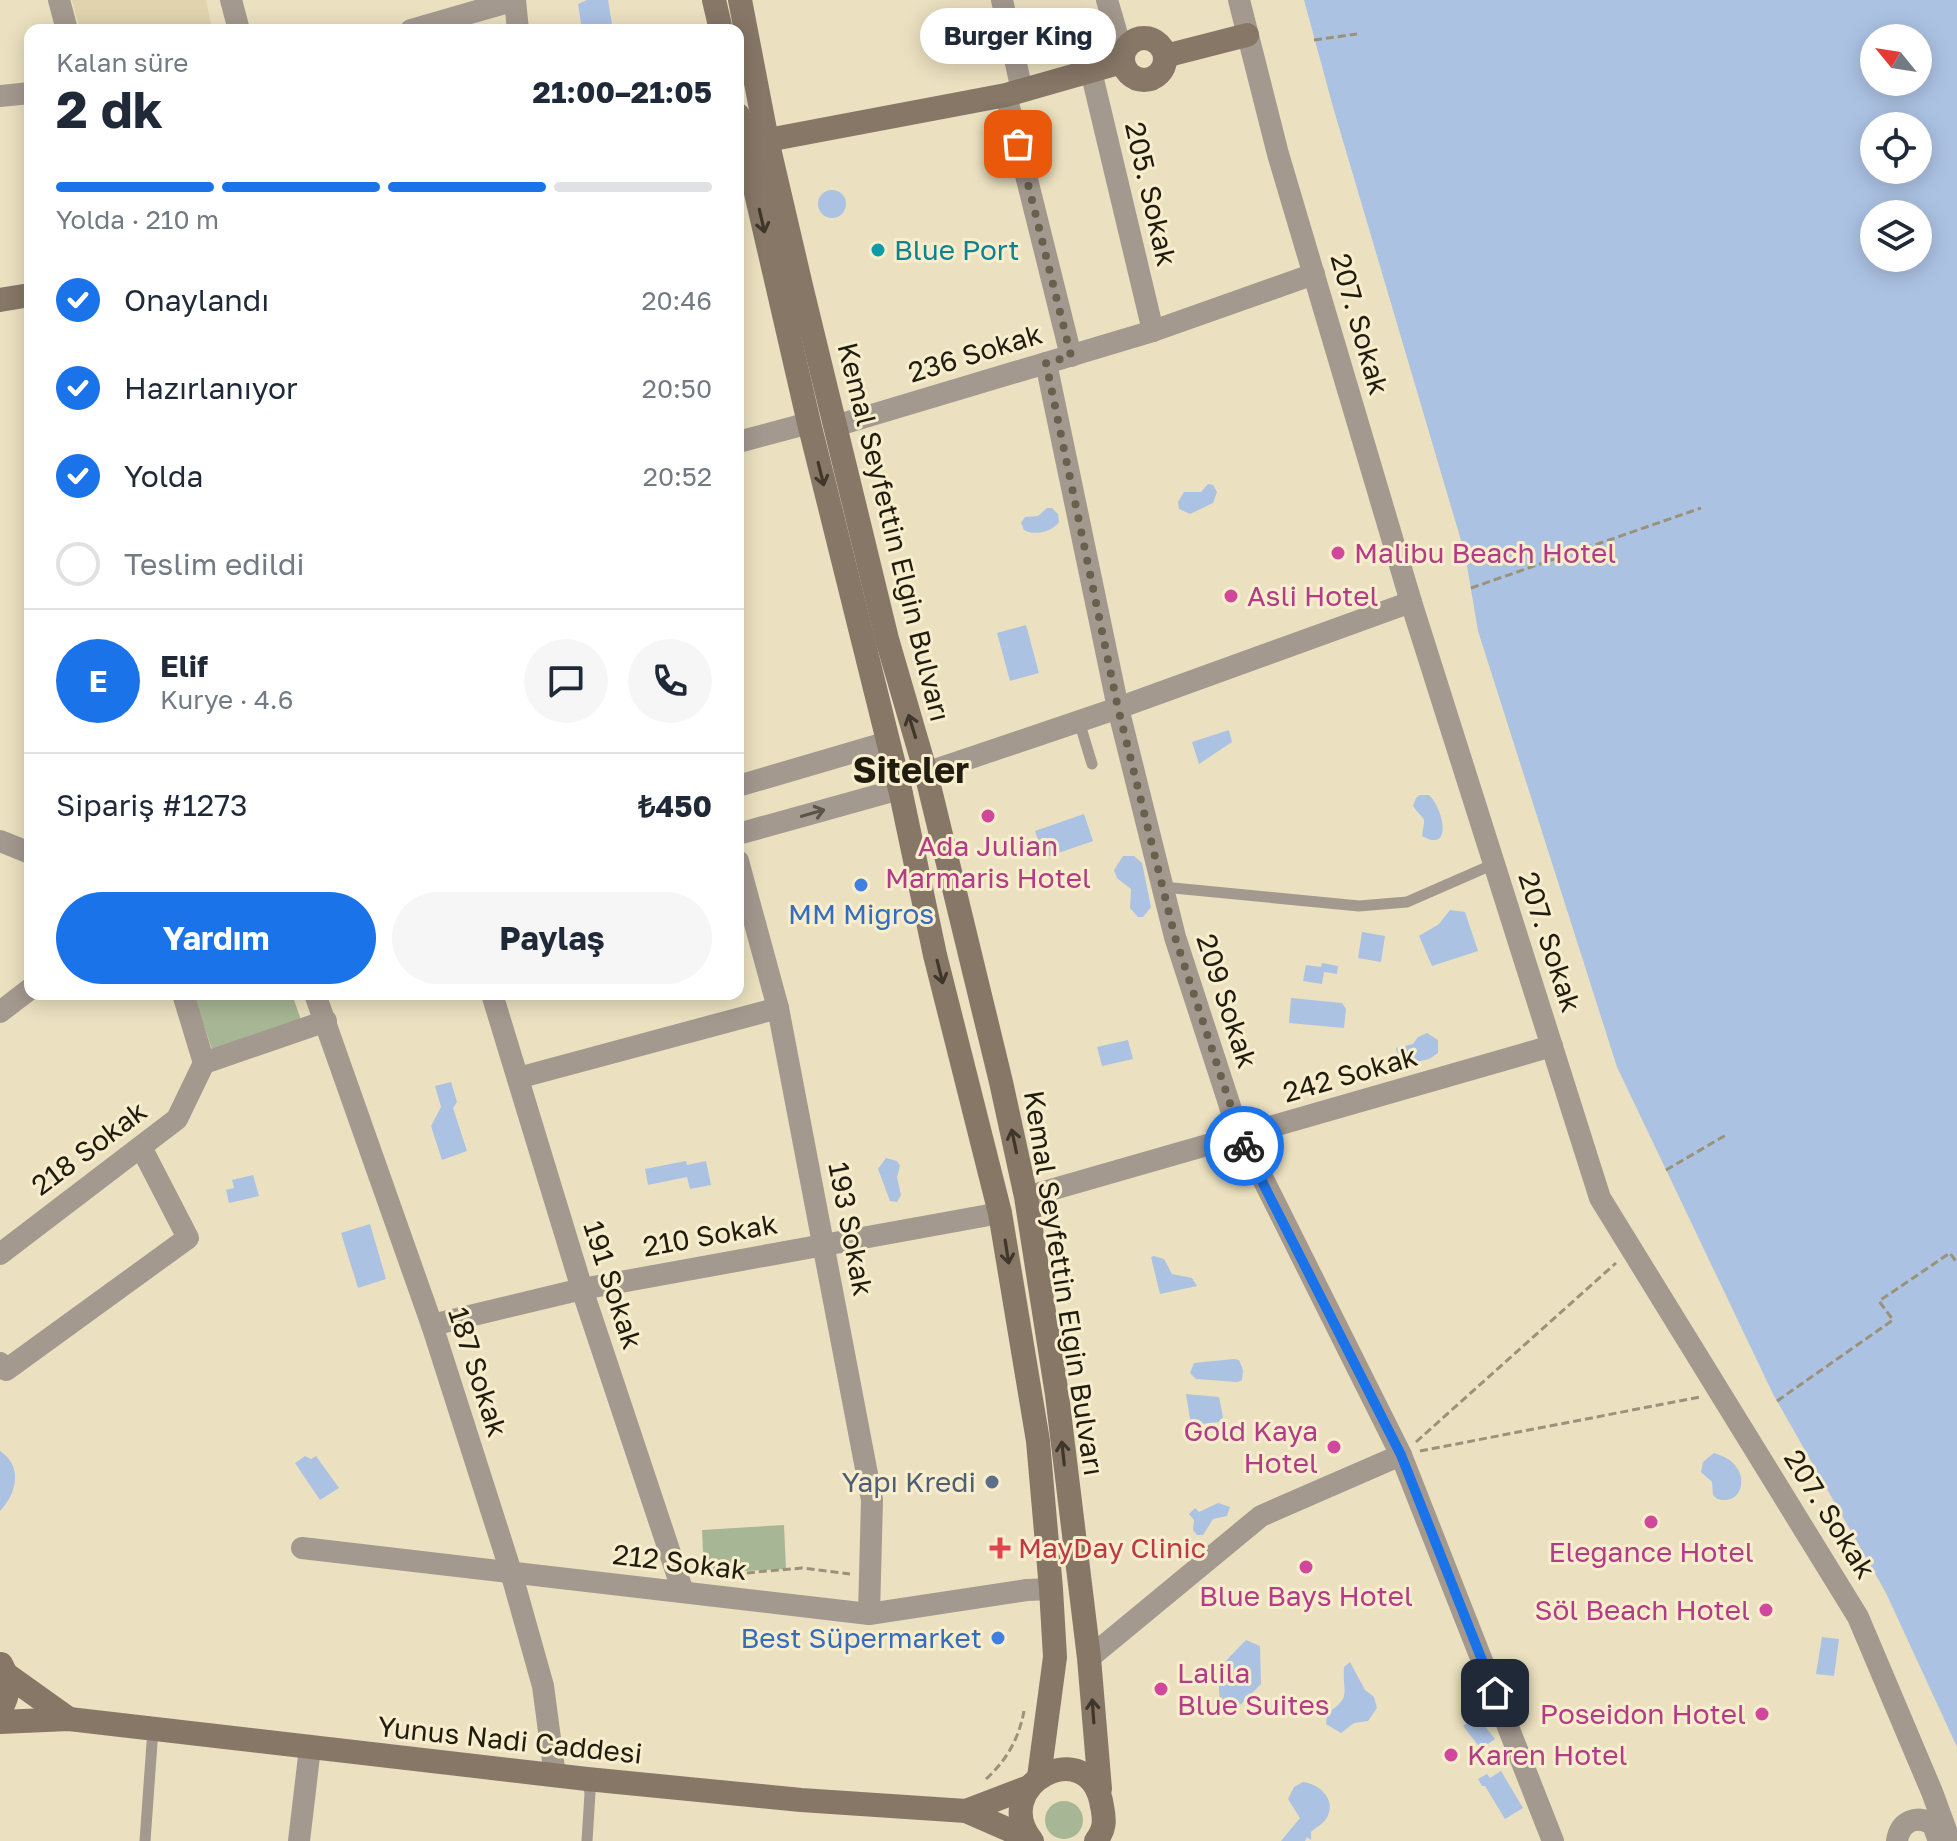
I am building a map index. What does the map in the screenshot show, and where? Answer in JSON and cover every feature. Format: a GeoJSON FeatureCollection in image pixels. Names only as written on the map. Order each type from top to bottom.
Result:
{"type":"FeatureCollection","features":[{"type":"Feature","properties":{"kind":"main road"},"geometry":{"type":"LineString","coordinates":[[714,0],[720,24]]}},
{"type":"Feature","properties":{"kind":"main road","name":"Kemal Seyfettin Elgin Bulvarı"},"geometry":{"type":"LineString","coordinates":[[740,0],[742,24]]}},
{"type":"Feature","properties":{"kind":"main road"},"geometry":{"type":"LineString","coordinates":[[750,144],[1014,93],[1091,71],[1123,58],[1124,69],[1133,78],[1147,80],[1163,69],[1165,56],[1247,35]]}},
{"type":"Feature","properties":{"kind":"main road","name":"Kemal Seyfettin Elgin Bulvarı"},"geometry":{"type":"LineString","coordinates":[[744,58],[750,144],[809,423],[900,789],[935,955],[1000,1213],[1038,1441],[1055,1657],[1034,1782],[1023,1799],[1021,1812],[1023,1826],[1031,1840]]}},
{"type":"Feature","properties":{"kind":"main road","name":"Kemal Seyfettin Elgin Bulvarı"},"geometry":{"type":"LineString","coordinates":[[750,144],[835,426],[887,639],[926,773],[1026,1197],[1057,1395],[1089,1658],[1103,1835]]}},
{"type":"Feature","properties":{"kind":"main road"},"geometry":{"type":"LineString","coordinates":[[0,300],[24,296]]}},
{"type":"Feature","properties":{"kind":"main road"},"geometry":{"type":"LineString","coordinates":[[0,1710],[7,1698],[3,1669]]}},
{"type":"Feature","properties":{"kind":"main road"},"geometry":{"type":"LineString","coordinates":[[3,1669],[69,1719]]}},
{"type":"Feature","properties":{"kind":"main road","name":"Yunus Nadi Caddesi"},"geometry":{"type":"LineString","coordinates":[[0,1722],[69,1719],[555,1776],[801,1800],[956,1811]]}},
{"type":"Feature","properties":{"kind":"main road"},"geometry":{"type":"LineString","coordinates":[[956,1811],[1034,1782],[1051,1771],[1064,1769],[1089,1777],[1100,1789]]}},
{"type":"Feature","properties":{"kind":"main road"},"geometry":{"type":"LineString","coordinates":[[956,1811],[1031,1840]]}},
{"type":"Feature","properties":{"kind":"street"},"geometry":{"type":"LineString","coordinates":[[59,0],[65,24]]}},
{"type":"Feature","properties":{"kind":"street"},"geometry":{"type":"LineString","coordinates":[[231,0],[237,24]]}},
{"type":"Feature","properties":{"kind":"street"},"geometry":{"type":"LineString","coordinates":[[432,24],[515,0],[517,24]]}},
{"type":"Feature","properties":{"kind":"street"},"geometry":{"type":"LineString","coordinates":[[1002,0],[1014,93],[1071,356]]}},
{"type":"Feature","properties":{"kind":"street"},"geometry":{"type":"LineString","coordinates":[[1107,0],[1123,58]]}},
{"type":"Feature","properties":{"kind":"street","name":"207. Sokak"},"geometry":{"type":"LineString","coordinates":[[1239,0],[1278,154],[1411,602],[1600,1198],[1858,1617],[1943,1835]]}},
{"type":"Feature","properties":{"kind":"street","name":"205. Sokak"},"geometry":{"type":"LineString","coordinates":[[1091,71],[1153,331]]}},
{"type":"Feature","properties":{"kind":"street"},"geometry":{"type":"LineString","coordinates":[[0,96],[24,94]]}},
{"type":"Feature","properties":{"kind":"street","name":"236 Sokak"},"geometry":{"type":"LineString","coordinates":[[835,426],[1153,331],[1314,274]]}},
{"type":"Feature","properties":{"kind":"street","name":"209 Sokak"},"geometry":{"type":"LineString","coordinates":[[1046,363],[1118,708],[1175,937],[1240,1137],[1401,1455],[1553,1841]]}},
{"type":"Feature","properties":{"kind":"street"},"geometry":{"type":"LineString","coordinates":[[744,440],[809,423]]}},
{"type":"Feature","properties":{"kind":"street"},"geometry":{"type":"LineString","coordinates":[[926,773],[1118,708],[1411,602]]}},
{"type":"Feature","properties":{"kind":"street"},"geometry":{"type":"LineString","coordinates":[[744,784],[888,742]]}},
{"type":"Feature","properties":{"kind":"street"},"geometry":{"type":"LineString","coordinates":[[744,832],[900,789]]}},
{"type":"Feature","properties":{"kind":"street"},"geometry":{"type":"LineString","coordinates":[[0,841],[24,851]]}},
{"type":"Feature","properties":{"kind":"street","name":"193 Sokak"},"geometry":{"type":"LineString","coordinates":[[744,883],[778,1008],[872,1500],[869,1614]]}},
{"type":"Feature","properties":{"kind":"street"},"geometry":{"type":"LineString","coordinates":[[0,1012],[24,994]]}},
{"type":"Feature","properties":{"kind":"street"},"geometry":{"type":"LineString","coordinates":[[185,1000],[204,1063],[326,1021]]}},
{"type":"Feature","properties":{"kind":"street","name":"187 Sokak"},"geometry":{"type":"LineString","coordinates":[[317,1000],[432,1325],[511,1572],[543,1686],[555,1776]]}},
{"type":"Feature","properties":{"kind":"street","name":"191 Sokak"},"geometry":{"type":"LineString","coordinates":[[494,1000],[582,1289],[680,1585]]}},
{"type":"Feature","properties":{"kind":"street"},"geometry":{"type":"LineString","coordinates":[[518,1078],[778,1008]]}},
{"type":"Feature","properties":{"kind":"street","name":"242 Sokak"},"geometry":{"type":"LineString","coordinates":[[1026,1197],[1552,1046]]}},
{"type":"Feature","properties":{"kind":"street","name":"218 Sokak"},"geometry":{"type":"LineString","coordinates":[[0,1254],[177,1119],[204,1063]]}},
{"type":"Feature","properties":{"kind":"street"},"geometry":{"type":"LineString","coordinates":[[0,1363],[6,1370],[188,1238],[141,1147]]}},
{"type":"Feature","properties":{"kind":"street","name":"210 Sokak"},"geometry":{"type":"LineString","coordinates":[[432,1325],[582,1289],[1000,1213]]}},
{"type":"Feature","properties":{"kind":"street"},"geometry":{"type":"LineString","coordinates":[[1089,1658],[1261,1516],[1401,1455]]}},
{"type":"Feature","properties":{"kind":"street","name":"212 Sokak"},"geometry":{"type":"LineString","coordinates":[[302,1548],[511,1572],[680,1585],[869,1614],[1051,1589]]}},
{"type":"Feature","properties":{"kind":"street"},"geometry":{"type":"LineString","coordinates":[[299,1841],[310,1748]]}},
{"type":"Feature","properties":{"kind":"street"},"geometry":{"type":"LineString","coordinates":[[1897,1841],[1901,1828],[1913,1820],[1927,1821],[1943,1835]]}},
{"type":"Feature","properties":{"kind":"lane"},"geometry":{"type":"LineString","coordinates":[[1079,721],[1092,764]]}},
{"type":"Feature","properties":{"kind":"lane"},"geometry":{"type":"LineString","coordinates":[[1163,887],[1359,906],[1407,902],[1494,864]]}},
{"type":"Feature","properties":{"kind":"lane"},"geometry":{"type":"LineString","coordinates":[[145,1841],[153,1729]]}},
{"type":"Feature","properties":{"kind":"lane"},"geometry":{"type":"LineString","coordinates":[[587,1779],[590,1793],[587,1841]]}},
{"type":"Feature","properties":{"kind":"path"},"geometry":{"type":"LineString","coordinates":[[1314,40],[1357,34]]}},
{"type":"Feature","properties":{"kind":"path"},"geometry":{"type":"LineString","coordinates":[[1471,588],[1701,508]]}},
{"type":"Feature","properties":{"kind":"path"},"geometry":{"type":"LineString","coordinates":[[1666,1170],[1726,1135]]}},
{"type":"Feature","properties":{"kind":"path"},"geometry":{"type":"LineString","coordinates":[[1401,1455],[1631,1249]]}},
{"type":"Feature","properties":{"kind":"path"},"geometry":{"type":"LineString","coordinates":[[1777,1401],[1893,1320],[1879,1301],[1950,1253],[1957,1263]]}},
{"type":"Feature","properties":{"kind":"path"},"geometry":{"type":"LineString","coordinates":[[1401,1455],[1721,1393]]}},
{"type":"Feature","properties":{"kind":"path"},"geometry":{"type":"LineString","coordinates":[[680,1585],[802,1568],[870,1576]]}},
{"type":"Feature","properties":{"kind":"path"},"geometry":{"type":"LineString","coordinates":[[983,1783],[1000,1766],[1020,1733],[1025,1706]]}},
{"type":"Feature","properties":{"kind":"shaded area"},"geometry":{"type":"Polygon","coordinates":[[[72,0],[206,0],[211,24],[78,24],[72,0]]]}},
{"type":"Feature","properties":{"kind":"green space"},"geometry":{"type":"Polygon","coordinates":[[[195,1000],[294,1000],[301,1020],[213,1052],[195,1000]]]}},
{"type":"Feature","properties":{"kind":"green space"},"geometry":{"type":"Polygon","coordinates":[[[784,1525],[786,1569],[704,1573],[702,1530],[784,1525]]]}},
{"type":"Feature","properties":{"kind":"green space"},"geometry":{"type":"Polygon","coordinates":[[[1064,1801],[1077,1807],[1083,1820],[1077,1833],[1064,1839],[1051,1833],[1045,1820],[1051,1807],[1064,1801]]]}},
{"type":"Feature","properties":{"kind":"water"},"geometry":{"type":"Polygon","coordinates":[[[587,0],[608,0],[612,24],[581,24],[578,4],[587,0]]]}},
{"type":"Feature","properties":{"kind":"water"},"geometry":{"type":"Polygon","coordinates":[[[1304,0],[1957,0],[1957,1747],[1886,1593],[1773,1394],[1617,1067],[1478,631],[1465,554],[1304,0]]]}},
{"type":"Feature","properties":{"kind":"water"},"geometry":{"type":"Polygon","coordinates":[[[832,190],[842,194],[846,204],[842,214],[832,218],[822,214],[818,204],[822,194],[832,190]]]}},
{"type":"Feature","properties":{"kind":"water"},"geometry":{"type":"Polygon","coordinates":[[[1208,484],[1213,485],[1217,492],[1213,503],[1190,514],[1179,509],[1178,502],[1184,492],[1201,492],[1208,484]]]}},
{"type":"Feature","properties":{"kind":"water"},"geometry":{"type":"Polygon","coordinates":[[[1047,508],[1058,514],[1059,522],[1056,525],[1038,533],[1024,530],[1021,523],[1025,517],[1038,516],[1047,508]]]}},
{"type":"Feature","properties":{"kind":"water"},"geometry":{"type":"Polygon","coordinates":[[[1026,625],[1039,673],[1010,681],[997,633],[1026,625]]]}},
{"type":"Feature","properties":{"kind":"water"},"geometry":{"type":"Polygon","coordinates":[[[1229,730],[1232,742],[1199,764],[1192,742],[1229,730]]]}},
{"type":"Feature","properties":{"kind":"water"},"geometry":{"type":"Polygon","coordinates":[[[1420,795],[1429,795],[1438,809],[1443,827],[1439,839],[1422,836],[1424,819],[1413,806],[1420,795]]]}},
{"type":"Feature","properties":{"kind":"water"},"geometry":{"type":"Polygon","coordinates":[[[1084,814],[1093,841],[1044,858],[1035,831],[1084,814]]]}},
{"type":"Feature","properties":{"kind":"water"},"geometry":{"type":"Polygon","coordinates":[[[1123,856],[1134,856],[1142,863],[1151,907],[1143,917],[1138,917],[1130,908],[1131,889],[1117,878],[1114,870],[1123,856]]]}},
{"type":"Feature","properties":{"kind":"water"},"geometry":{"type":"Polygon","coordinates":[[[1450,910],[1465,912],[1478,951],[1432,966],[1419,936],[1439,924],[1450,910]]]}},
{"type":"Feature","properties":{"kind":"water"},"geometry":{"type":"Polygon","coordinates":[[[1362,932],[1385,936],[1381,962],[1358,958],[1362,932]]]}},
{"type":"Feature","properties":{"kind":"water"},"geometry":{"type":"Polygon","coordinates":[[[1322,963],[1338,966],[1337,974],[1324,972],[1322,984],[1303,981],[1306,965],[1321,967],[1322,963]]]}},
{"type":"Feature","properties":{"kind":"water"},"geometry":{"type":"Polygon","coordinates":[[[1291,998],[1342,1003],[1346,1009],[1344,1028],[1289,1023],[1291,998]]]}},
{"type":"Feature","properties":{"kind":"water"},"geometry":{"type":"Polygon","coordinates":[[[1427,1033],[1438,1040],[1438,1053],[1429,1059],[1400,1066],[1396,1048],[1413,1044],[1418,1037],[1427,1033]]]}},
{"type":"Feature","properties":{"kind":"water"},"geometry":{"type":"Polygon","coordinates":[[[1128,1040],[1133,1059],[1102,1066],[1097,1047],[1128,1040]]]}},
{"type":"Feature","properties":{"kind":"water"},"geometry":{"type":"Polygon","coordinates":[[[451,1082],[457,1102],[453,1108],[467,1151],[442,1160],[431,1126],[441,1107],[435,1086],[451,1082]]]}},
{"type":"Feature","properties":{"kind":"water"},"geometry":{"type":"Polygon","coordinates":[[[886,1158],[897,1161],[900,1166],[897,1177],[901,1195],[897,1202],[890,1201],[878,1169],[886,1158]]]}},
{"type":"Feature","properties":{"kind":"water"},"geometry":{"type":"Polygon","coordinates":[[[686,1161],[687,1165],[706,1161],[711,1185],[690,1189],[687,1177],[648,1185],[645,1169],[686,1161]]]}},
{"type":"Feature","properties":{"kind":"water"},"geometry":{"type":"Polygon","coordinates":[[[253,1175],[259,1196],[229,1203],[226,1190],[234,1188],[232,1180],[253,1175]]]}},
{"type":"Feature","properties":{"kind":"water"},"geometry":{"type":"Polygon","coordinates":[[[370,1224],[386,1279],[358,1288],[341,1233],[370,1224]]]}},
{"type":"Feature","properties":{"kind":"water"},"geometry":{"type":"Polygon","coordinates":[[[1151,1257],[1164,1259],[1172,1274],[1192,1278],[1197,1286],[1160,1294],[1151,1257]]]}},
{"type":"Feature","properties":{"kind":"water"},"geometry":{"type":"Polygon","coordinates":[[[1239,1360],[1243,1370],[1242,1380],[1237,1382],[1196,1379],[1190,1373],[1194,1363],[1239,1360]]]}},
{"type":"Feature","properties":{"kind":"water"},"geometry":{"type":"Polygon","coordinates":[[[1186,1394],[1219,1397],[1223,1417],[1219,1422],[1191,1425],[1186,1394]]]}},
{"type":"Feature","properties":{"kind":"water"},"geometry":{"type":"Polygon","coordinates":[[[0,1451],[12,1464],[15,1480],[14,1488],[0,1511],[0,1451]]]}},
{"type":"Feature","properties":{"kind":"water"},"geometry":{"type":"Polygon","coordinates":[[[1714,1453],[1730,1461],[1740,1475],[1740,1489],[1726,1500],[1713,1495],[1712,1482],[1701,1472],[1703,1462],[1714,1453]]]}},
{"type":"Feature","properties":{"kind":"water"},"geometry":{"type":"Polygon","coordinates":[[[305,1456],[311,1459],[316,1456],[339,1488],[320,1500],[295,1463],[305,1456]]]}},
{"type":"Feature","properties":{"kind":"water"},"geometry":{"type":"Polygon","coordinates":[[[1218,1503],[1230,1507],[1227,1516],[1213,1519],[1203,1535],[1197,1535],[1193,1530],[1194,1520],[1189,1514],[1195,1508],[1199,1512],[1218,1503]]]}},
{"type":"Feature","properties":{"kind":"water"},"geometry":{"type":"Polygon","coordinates":[[[1822,1637],[1839,1639],[1834,1676],[1816,1674],[1822,1637]]]}},
{"type":"Feature","properties":{"kind":"water"},"geometry":{"type":"Polygon","coordinates":[[[1246,1640],[1260,1646],[1261,1684],[1234,1711],[1220,1708],[1218,1669],[1246,1640]]]}},
{"type":"Feature","properties":{"kind":"water"},"geometry":{"type":"Polygon","coordinates":[[[1350,1662],[1365,1690],[1374,1697],[1377,1708],[1368,1721],[1354,1723],[1341,1733],[1326,1724],[1327,1713],[1343,1698],[1344,1667],[1350,1662]]]}},
{"type":"Feature","properties":{"kind":"water"},"geometry":{"type":"Polygon","coordinates":[[[1477,1716],[1495,1739],[1481,1749],[1463,1726],[1477,1716]]]}},
{"type":"Feature","properties":{"kind":"water"},"geometry":{"type":"Polygon","coordinates":[[[1501,1771],[1523,1808],[1505,1819],[1478,1779],[1487,1774],[1490,1778],[1501,1771]]]}},
{"type":"Feature","properties":{"kind":"water"},"geometry":{"type":"Polygon","coordinates":[[[1303,1782],[1325,1794],[1329,1812],[1311,1832],[1311,1840],[1307,1837],[1305,1841],[1281,1841],[1300,1818],[1288,1799],[1294,1787],[1303,1782]]]}},
{"type":"Feature","properties":{"kind":"way so far"},"geometry":{"type":"LineString","coordinates":[[1018,144],[1071,356],[1046,363],[1118,708],[1175,937],[1244,1146]]}},
{"type":"Feature","properties":{"kind":"place","name":"Burger King"},"geometry":{"type":"Point","coordinates":[1018,144]}},
{"type":"Feature","properties":{"kind":"place","name":"Blue Port"},"geometry":{"type":"Point","coordinates":[878,250]}},
{"type":"Feature","properties":{"kind":"place","name":"Malibu Beach Hotel"},"geometry":{"type":"Point","coordinates":[1338,553]}},
{"type":"Feature","properties":{"kind":"place","name":"Asli Hotel"},"geometry":{"type":"Point","coordinates":[1231,596]}},
{"type":"Feature","properties":{"kind":"place","name":"Ada Julian Marmaris Hotel"},"geometry":{"type":"Point","coordinates":[988,816]}},
{"type":"Feature","properties":{"kind":"place","name":"MM Migros"},"geometry":{"type":"Point","coordinates":[861,885]}},
{"type":"Feature","properties":{"kind":"place","name":"Gold Kaya Hotel"},"geometry":{"type":"Point","coordinates":[1334,1447]}},
{"type":"Feature","properties":{"kind":"place","name":"Yapı Kredi"},"geometry":{"type":"Point","coordinates":[992,1482]}},
{"type":"Feature","properties":{"kind":"place","name":"Elegance Hotel"},"geometry":{"type":"Point","coordinates":[1651,1522]}},
{"type":"Feature","properties":{"kind":"place","name":"MayDay Clinic"},"geometry":{"type":"Point","coordinates":[1000,1548]}},
{"type":"Feature","properties":{"kind":"place","name":"Blue Bays Hotel"},"geometry":{"type":"Point","coordinates":[1306,1567]}},
{"type":"Feature","properties":{"kind":"place","name":"Söl Beach Hotel"},"geometry":{"type":"Point","coordinates":[1766,1610]}},
{"type":"Feature","properties":{"kind":"place","name":"Best Süpermarket"},"geometry":{"type":"Point","coordinates":[998,1638]}},
{"type":"Feature","properties":{"kind":"place","name":"Lalila Blue Suites"},"geometry":{"type":"Point","coordinates":[1161,1689]}},
{"type":"Feature","properties":{"kind":"place","name":"Poseidon Hotel"},"geometry":{"type":"Point","coordinates":[1762,1714]}},
{"type":"Feature","properties":{"kind":"place","name":"Karen Hotel"},"geometry":{"type":"Point","coordinates":[1451,1755]}},
{"type":"Feature","properties":{"kind":"district","name":"Siteler"},"geometry":{"type":"Point","coordinates":[911,770]}},
{"type":"Feature","properties":{"kind":"route"},"geometry":{"type":"LineString","coordinates":[[1244,1146],[1401,1455],[1495,1693]]}}]}
